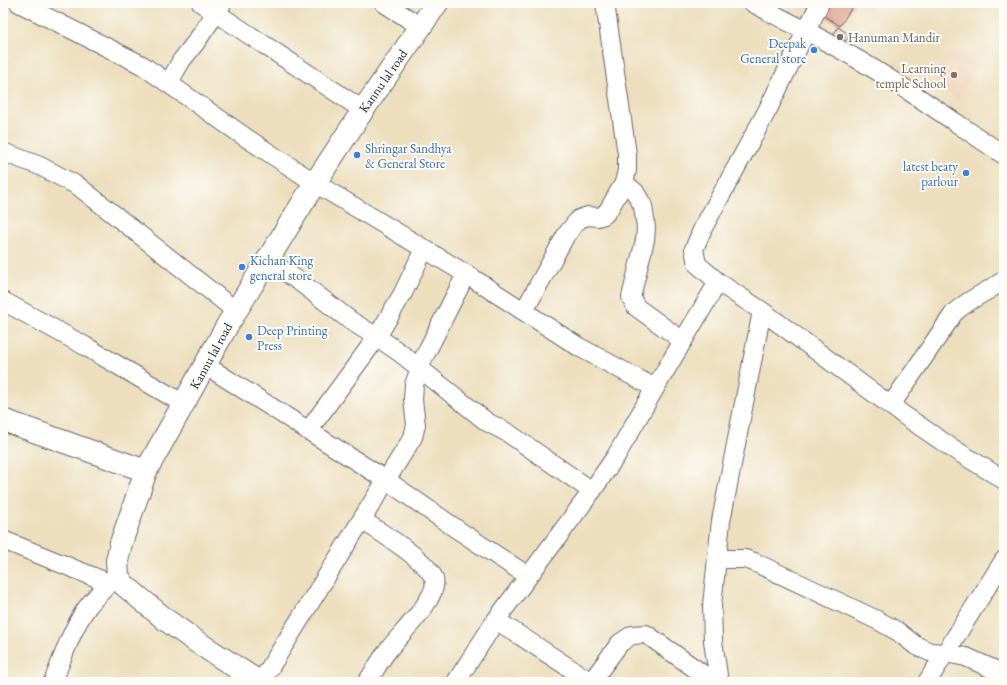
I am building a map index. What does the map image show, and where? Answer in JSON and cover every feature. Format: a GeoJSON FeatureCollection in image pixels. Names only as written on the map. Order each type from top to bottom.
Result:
{"type":"FeatureCollection","features":[{"type":"Feature","properties":{"kind":"street"},"geometry":{"type":"LineString","coordinates":[[200,3],[220,8],[362,110]]}},
{"type":"Feature","properties":{"kind":"street"},"geometry":{"type":"LineString","coordinates":[[384,3],[421,27]]}},
{"type":"Feature","properties":{"kind":"street","name":"Kannu lal road"},"geometry":{"type":"LineString","coordinates":[[114,579],[121,543],[146,471],[205,365],[236,311],[362,110],[437,3]]}},
{"type":"Feature","properties":{"kind":"street"},"geometry":{"type":"LineString","coordinates":[[524,311],[566,235],[573,226],[579,219],[588,216],[598,217],[604,215],[624,183],[627,170],[627,154],[605,3]]}},
{"type":"Feature","properties":{"kind":"street"},"geometry":{"type":"LineString","coordinates":[[753,3],[834,46],[877,72],[1004,155]]}},
{"type":"Feature","properties":{"kind":"street"},"geometry":{"type":"LineString","coordinates":[[820,3],[768,111],[703,228],[694,248],[697,264],[718,282],[762,311],[952,448],[1004,480]]}},
{"type":"Feature","properties":{"kind":"street"},"geometry":{"type":"LineString","coordinates":[[31,6],[142,65],[244,137],[316,183],[466,274],[579,347],[655,388]]}},
{"type":"Feature","properties":{"kind":"street"},"geometry":{"type":"LineString","coordinates":[[169,83],[181,61],[220,8]]}},
{"type":"Feature","properties":{"kind":"street"},"geometry":{"type":"LineString","coordinates":[[3,152],[40,166],[78,186],[236,311]]}},
{"type":"Feature","properties":{"kind":"street"},"geometry":{"type":"LineString","coordinates":[[624,183],[635,192],[643,206],[646,228],[645,240],[631,297],[636,307],[683,341]]}},
{"type":"Feature","properties":{"kind":"street"},"geometry":{"type":"LineString","coordinates":[[308,430],[377,337],[403,293],[424,249]]}},
{"type":"Feature","properties":{"kind":"street"},"geometry":{"type":"LineString","coordinates":[[268,260],[300,282],[351,321],[377,337],[420,368],[487,422],[508,433],[592,491]]}},
{"type":"Feature","properties":{"kind":"street"},"geometry":{"type":"LineString","coordinates":[[3,540],[114,579],[166,620],[197,642],[260,682],[413,437],[416,425],[413,400],[414,385],[440,323],[466,274]]}},
{"type":"Feature","properties":{"kind":"street"},"geometry":{"type":"LineString","coordinates":[[891,405],[954,313],[961,306],[1004,280]]}},
{"type":"Feature","properties":{"kind":"street"},"geometry":{"type":"LineString","coordinates":[[456,682],[496,620],[592,491],[616,456],[718,282]]}},
{"type":"Feature","properties":{"kind":"street"},"geometry":{"type":"LineString","coordinates":[[3,301],[184,404]]}},
{"type":"Feature","properties":{"kind":"street"},"geometry":{"type":"LineString","coordinates":[[719,682],[712,621],[716,559],[721,521],[762,311]]}},
{"type":"Feature","properties":{"kind":"street"},"geometry":{"type":"LineString","coordinates":[[205,365],[386,480],[528,576]]}},
{"type":"Feature","properties":{"kind":"street"},"geometry":{"type":"LineString","coordinates":[[3,420],[146,471]]}},
{"type":"Feature","properties":{"kind":"street"},"geometry":{"type":"LineString","coordinates":[[362,520],[414,556],[429,570],[434,580],[433,591],[427,601],[410,625],[384,654],[367,682]]}},
{"type":"Feature","properties":{"kind":"street"},"geometry":{"type":"LineString","coordinates":[[716,559],[744,558],[877,620],[930,652],[966,657],[1004,674]]}},
{"type":"Feature","properties":{"kind":"street"},"geometry":{"type":"LineString","coordinates":[[927,682],[1004,560]]}},
{"type":"Feature","properties":{"kind":"street"},"geometry":{"type":"LineString","coordinates":[[54,682],[65,651],[79,620],[86,608],[114,579]]}},
{"type":"Feature","properties":{"kind":"street"},"geometry":{"type":"LineString","coordinates":[[496,620],[591,682],[620,643],[632,634],[646,634],[714,682]]}},
{"type":"Feature","properties":{"kind":"shaded area","name":"Learning temple School"},"geometry":{"type":"Polygon","coordinates":[[[951,51],[978,65],[957,99],[930,85],[951,51]]]}},
{"type":"Feature","properties":{"kind":"building"},"geometry":{"type":"Polygon","coordinates":[[[824,3],[854,4],[840,26],[818,12],[824,3]]]}},
{"type":"Feature","properties":{"kind":"building","name":"Hanuman Mandir"},"geometry":{"type":"Polygon","coordinates":[[[838,27],[850,35],[843,47],[830,40],[838,27]]]}},
{"type":"Feature","properties":{"kind":"place","name":"Hanuman Mandir"},"geometry":{"type":"Point","coordinates":[840,37]}},
{"type":"Feature","properties":{"kind":"place","name":"Deepak General store"},"geometry":{"type":"Point","coordinates":[814,50]}},
{"type":"Feature","properties":{"kind":"place","name":"Learning temple School"},"geometry":{"type":"Point","coordinates":[954,75]}},
{"type":"Feature","properties":{"kind":"place","name":"Shringar Sandhya & General Store"},"geometry":{"type":"Point","coordinates":[357,155]}},
{"type":"Feature","properties":{"kind":"place","name":"latest beaty parlour"},"geometry":{"type":"Point","coordinates":[966,173]}},
{"type":"Feature","properties":{"kind":"place","name":"Kichan King general store"},"geometry":{"type":"Point","coordinates":[242,267]}},
{"type":"Feature","properties":{"kind":"place","name":"Deep Printing Press"},"geometry":{"type":"Point","coordinates":[249,337]}}]}
